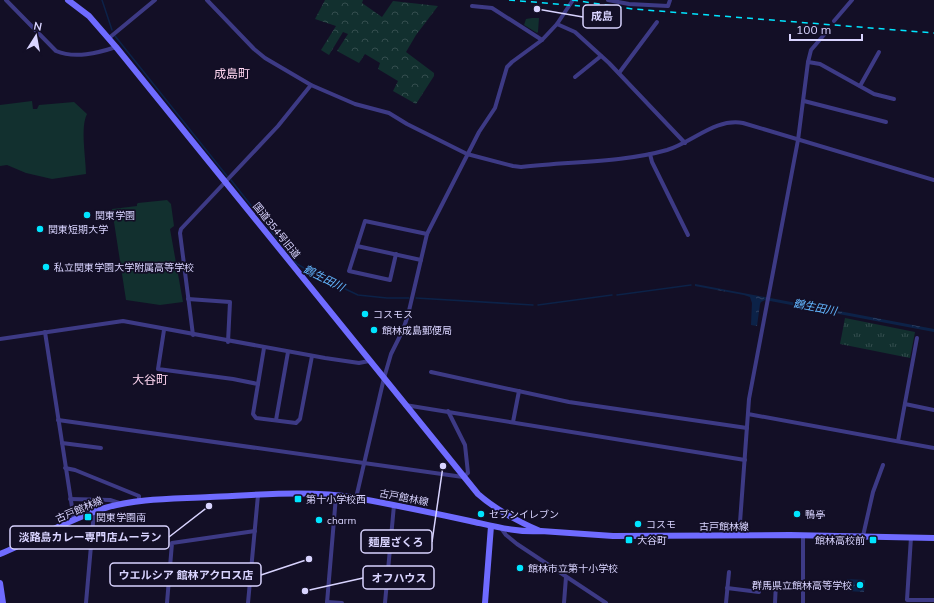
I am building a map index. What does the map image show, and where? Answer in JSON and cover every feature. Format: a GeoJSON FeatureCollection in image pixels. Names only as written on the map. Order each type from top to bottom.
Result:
{"type":"FeatureCollection","features":[{"type":"Feature","properties":{"kind":"main road","name":"国道354号旧道"},"geometry":{"type":"LineString","coordinates":[[68,0],[88,16],[109,38],[478,494],[495,508],[541,532]]}},
{"type":"Feature","properties":{"kind":"main road","name":"古戸館林線"},"geometry":{"type":"LineString","coordinates":[[0,554],[94,512],[121,504],[139,501],[258,495],[336,496],[356,498],[501,528],[532,532],[614,536],[864,536],[934,538]]}},
{"type":"Feature","properties":{"kind":"main road"},"geometry":{"type":"LineString","coordinates":[[485,603],[491,526]]}},
{"type":"Feature","properties":{"kind":"main road"},"geometry":{"type":"LineString","coordinates":[[0,583],[3,603]]}},
{"type":"Feature","properties":{"kind":"street"},"geometry":{"type":"LineString","coordinates":[[6,0],[56,51],[64,54],[82,54],[97,53],[116,47]]}},
{"type":"Feature","properties":{"kind":"street"},"geometry":{"type":"LineString","coordinates":[[109,38],[155,0]]}},
{"type":"Feature","properties":{"kind":"street"},"geometry":{"type":"LineString","coordinates":[[207,0],[254,50],[311,85],[355,104],[389,113],[407,124],[467,154],[513,166],[521,167],[591,162],[650,154],[668,150],[686,143],[712,128],[724,123],[733,122],[743,123],[934,180]]}},
{"type":"Feature","properties":{"kind":"street"},"geometry":{"type":"LineString","coordinates":[[356,498],[384,378],[391,354],[403,330],[408,315],[427,234],[467,154],[495,108],[507,67],[542,40],[557,24],[573,0]]}},
{"type":"Feature","properties":{"kind":"street"},"geometry":{"type":"LineString","coordinates":[[608,0],[629,4],[668,6],[670,0]]}},
{"type":"Feature","properties":{"kind":"street"},"geometry":{"type":"LineString","coordinates":[[834,21],[852,0]]}},
{"type":"Feature","properties":{"kind":"street"},"geometry":{"type":"LineString","coordinates":[[472,6],[492,8],[542,40]]}},
{"type":"Feature","properties":{"kind":"street"},"geometry":{"type":"LineString","coordinates":[[619,73],[657,22]]}},
{"type":"Feature","properties":{"kind":"street"},"geometry":{"type":"LineString","coordinates":[[557,24],[575,32],[619,73],[686,143]]}},
{"type":"Feature","properties":{"kind":"street"},"geometry":{"type":"LineString","coordinates":[[739,536],[749,399],[769,300],[798,140],[808,62],[811,50],[829,29]]}},
{"type":"Feature","properties":{"kind":"street"},"geometry":{"type":"LineString","coordinates":[[860,86],[879,52]]}},
{"type":"Feature","properties":{"kind":"street"},"geometry":{"type":"LineString","coordinates":[[575,77],[601,56]]}},
{"type":"Feature","properties":{"kind":"street"},"geometry":{"type":"LineString","coordinates":[[808,62],[820,64],[874,94],[894,100]]}},
{"type":"Feature","properties":{"kind":"street"},"geometry":{"type":"LineString","coordinates":[[193,335],[180,233],[181,229],[278,126],[311,85]]}},
{"type":"Feature","properties":{"kind":"street"},"geometry":{"type":"LineString","coordinates":[[804,101],[886,122]]}},
{"type":"Feature","properties":{"kind":"street"},"geometry":{"type":"LineString","coordinates":[[650,154],[652,162],[688,235]]}},
{"type":"Feature","properties":{"kind":"street"},"geometry":{"type":"LineString","coordinates":[[396,254],[390,280],[349,270],[365,221],[427,234]]}},
{"type":"Feature","properties":{"kind":"street"},"geometry":{"type":"LineString","coordinates":[[357,246],[421,260]]}},
{"type":"Feature","properties":{"kind":"street"},"geometry":{"type":"LineString","coordinates":[[188,299],[230,302],[228,342]]}},
{"type":"Feature","properties":{"kind":"street"},"geometry":{"type":"LineString","coordinates":[[0,339],[124,321],[228,342],[312,356],[359,363],[369,361]]}},
{"type":"Feature","properties":{"kind":"street"},"geometry":{"type":"LineString","coordinates":[[164,330],[158,369],[233,379],[258,384]]}},
{"type":"Feature","properties":{"kind":"street"},"geometry":{"type":"LineString","coordinates":[[45,332],[74,521]]}},
{"type":"Feature","properties":{"kind":"street"},"geometry":{"type":"LineString","coordinates":[[898,440],[916,338]]}},
{"type":"Feature","properties":{"kind":"street"},"geometry":{"type":"LineString","coordinates":[[264,348],[253,414],[256,418],[296,423],[300,419],[312,356]]}},
{"type":"Feature","properties":{"kind":"street"},"geometry":{"type":"LineString","coordinates":[[276,420],[288,352]]}},
{"type":"Feature","properties":{"kind":"street"},"geometry":{"type":"LineString","coordinates":[[431,372],[569,402],[747,428]]}},
{"type":"Feature","properties":{"kind":"street"},"geometry":{"type":"LineString","coordinates":[[513,422],[519,391]]}},
{"type":"Feature","properties":{"kind":"street"},"geometry":{"type":"LineString","coordinates":[[905,404],[934,410]]}},
{"type":"Feature","properties":{"kind":"street"},"geometry":{"type":"LineString","coordinates":[[405,405],[745,460]]}},
{"type":"Feature","properties":{"kind":"street"},"geometry":{"type":"LineString","coordinates":[[58,420],[464,477],[468,473],[467,453],[465,445],[448,411]]}},
{"type":"Feature","properties":{"kind":"street"},"geometry":{"type":"LineString","coordinates":[[748,414],[898,440],[934,448]]}},
{"type":"Feature","properties":{"kind":"street"},"geometry":{"type":"LineString","coordinates":[[62,443],[101,448]]}},
{"type":"Feature","properties":{"kind":"street"},"geometry":{"type":"LineString","coordinates":[[864,536],[873,492],[884,465]]}},
{"type":"Feature","properties":{"kind":"street"},"geometry":{"type":"LineString","coordinates":[[66,468],[75,470],[139,496],[139,501]]}},
{"type":"Feature","properties":{"kind":"street"},"geometry":{"type":"LineString","coordinates":[[248,603],[258,495]]}},
{"type":"Feature","properties":{"kind":"street"},"geometry":{"type":"LineString","coordinates":[[336,496],[327,602],[342,603]]}},
{"type":"Feature","properties":{"kind":"street"},"geometry":{"type":"LineString","coordinates":[[70,499],[110,500],[121,504]]}},
{"type":"Feature","properties":{"kind":"street"},"geometry":{"type":"LineString","coordinates":[[86,603],[95,500]]}},
{"type":"Feature","properties":{"kind":"street"},"geometry":{"type":"LineString","coordinates":[[385,603],[394,505]]}},
{"type":"Feature","properties":{"kind":"street"},"geometry":{"type":"LineString","coordinates":[[501,528],[506,535],[517,544],[566,578],[606,603]]}},
{"type":"Feature","properties":{"kind":"street"},"geometry":{"type":"LineString","coordinates":[[167,603],[172,543],[255,531]]}},
{"type":"Feature","properties":{"kind":"street"},"geometry":{"type":"LineString","coordinates":[[803,536],[803,603]]}},
{"type":"Feature","properties":{"kind":"street"},"geometry":{"type":"LineString","coordinates":[[911,537],[907,600],[934,600]]}},
{"type":"Feature","properties":{"kind":"street"},"geometry":{"type":"LineString","coordinates":[[726,603],[729,572]]}},
{"type":"Feature","properties":{"kind":"street"},"geometry":{"type":"LineString","coordinates":[[564,603],[566,578]]}},
{"type":"Feature","properties":{"kind":"street"},"geometry":{"type":"LineString","coordinates":[[775,603],[776,583],[803,584]]}},
{"type":"Feature","properties":{"kind":"street"},"geometry":{"type":"LineString","coordinates":[[727,588],[759,592]]}},
{"type":"Feature","properties":{"kind":"green space"},"geometry":{"type":"Polygon","coordinates":[[[325,0],[363,0],[362,3],[382,17],[393,1],[438,6],[416,35],[406,52],[434,73],[434,76],[416,104],[393,91],[398,81],[378,69],[380,63],[365,54],[359,63],[337,51],[348,34],[343,32],[329,55],[321,50],[336,26],[315,19],[325,0]]]}},
{"type":"Feature","properties":{"kind":"green space"},"geometry":{"type":"Polygon","coordinates":[[[539,18],[537,33],[524,25],[526,19],[539,18]]]}},
{"type":"Feature","properties":{"kind":"green space"},"geometry":{"type":"Polygon","coordinates":[[[32,101],[33,109],[37,109],[39,105],[74,102],[87,114],[84,127],[86,174],[52,179],[26,173],[7,165],[0,166],[0,105],[32,101]]]}},
{"type":"Feature","properties":{"kind":"green space"},"geometry":{"type":"Polygon","coordinates":[[[167,200],[171,204],[174,226],[170,229],[183,302],[160,305],[126,300],[112,209],[137,206],[138,203],[167,200]]]}},
{"type":"Feature","properties":{"kind":"green space"},"geometry":{"type":"Polygon","coordinates":[[[845,318],[915,332],[910,358],[840,344],[845,318]]]}},
{"type":"Feature","properties":{"kind":"water"},"geometry":{"type":"Polygon","coordinates":[[[695,284],[934,329],[934,332],[765,300],[760,304],[757,326],[751,325],[752,303],[750,297],[695,286],[695,284]]]}},
{"type":"Feature","properties":{"kind":"water"},"geometry":{"type":"Polygon","coordinates":[[[847,579],[865,580],[864,592],[847,591],[847,579]]]}},
{"type":"Feature","properties":{"kind":"waterway","name":"鶴生田川"},"geometry":{"type":"LineString","coordinates":[[102,0],[112,30]]}},
{"type":"Feature","properties":{"kind":"waterway","name":"鶴生田川"},"geometry":{"type":"LineString","coordinates":[[115,36],[227,176]]}},
{"type":"Feature","properties":{"kind":"waterway","name":"鶴生田川"},"geometry":{"type":"LineString","coordinates":[[231,180],[297,264],[358,295],[387,298],[409,298]]}},
{"type":"Feature","properties":{"kind":"waterway","name":"鶴生田川"},"geometry":{"type":"LineString","coordinates":[[617,295],[691,285]]}},
{"type":"Feature","properties":{"kind":"waterway","name":"鶴生田川"},"geometry":{"type":"LineString","coordinates":[[538,305],[612,295]]}},
{"type":"Feature","properties":{"kind":"waterway","name":"鶴生田川"},"geometry":{"type":"LineString","coordinates":[[416,298],[533,305]]}},
{"type":"Feature","properties":{"kind":"railway"},"geometry":{"type":"LineString","coordinates":[[509,0],[580,6]]}},
{"type":"Feature","properties":{"kind":"railway"},"geometry":{"type":"LineString","coordinates":[[572,0],[633,9],[934,33]]}},
{"type":"Feature","properties":{"kind":"place","name":"成島"},"geometry":{"type":"Point","coordinates":[537,9]}},
{"type":"Feature","properties":{"kind":"place","name":"関東学園"},"geometry":{"type":"Point","coordinates":[87,215]}},
{"type":"Feature","properties":{"kind":"place","name":"関東短期大学"},"geometry":{"type":"Point","coordinates":[40,229]}},
{"type":"Feature","properties":{"kind":"place","name":"私立関東学園大学附属高等学校"},"geometry":{"type":"Point","coordinates":[46,267]}},
{"type":"Feature","properties":{"kind":"place","name":"コスモス"},"geometry":{"type":"Point","coordinates":[365,314]}},
{"type":"Feature","properties":{"kind":"place","name":"館林成島郵便局"},"geometry":{"type":"Point","coordinates":[374,330]}},
{"type":"Feature","properties":{"kind":"place","name":"麺屋ざくろ"},"geometry":{"type":"Point","coordinates":[443,466]}},
{"type":"Feature","properties":{"kind":"place","name":"第十小学校西"},"geometry":{"type":"Point","coordinates":[298,499]}},
{"type":"Feature","properties":{"kind":"place","name":"淡路島カレー専門店ムーラン"},"geometry":{"type":"Point","coordinates":[209,506]}},
{"type":"Feature","properties":{"kind":"place","name":"セブンイレブン"},"geometry":{"type":"Point","coordinates":[481,514]}},
{"type":"Feature","properties":{"kind":"place","name":"鴨亭"},"geometry":{"type":"Point","coordinates":[797,514]}},
{"type":"Feature","properties":{"kind":"place","name":"関東学園南"},"geometry":{"type":"Point","coordinates":[88,517]}},
{"type":"Feature","properties":{"kind":"place","name":"charm"},"geometry":{"type":"Point","coordinates":[319,520]}},
{"type":"Feature","properties":{"kind":"place","name":"コスモ"},"geometry":{"type":"Point","coordinates":[638,524]}},
{"type":"Feature","properties":{"kind":"place","name":"大谷町"},"geometry":{"type":"Point","coordinates":[629,540]}},
{"type":"Feature","properties":{"kind":"place","name":"館林高校前"},"geometry":{"type":"Point","coordinates":[873,540]}},
{"type":"Feature","properties":{"kind":"place","name":"ウエルシア 館林アクロス店"},"geometry":{"type":"Point","coordinates":[309,559]}},
{"type":"Feature","properties":{"kind":"place","name":"館林市立第十小学校"},"geometry":{"type":"Point","coordinates":[520,568]}},
{"type":"Feature","properties":{"kind":"place","name":"群馬県立館林高等学校"},"geometry":{"type":"Point","coordinates":[860,585]}},
{"type":"Feature","properties":{"kind":"place","name":"オフハウス"},"geometry":{"type":"Point","coordinates":[305,591]}},
{"type":"Feature","properties":{"kind":"district","name":"成島町"},"geometry":{"type":"Point","coordinates":[232,74]}},
{"type":"Feature","properties":{"kind":"district","name":"大谷町"},"geometry":{"type":"Point","coordinates":[150,380]}}]}
